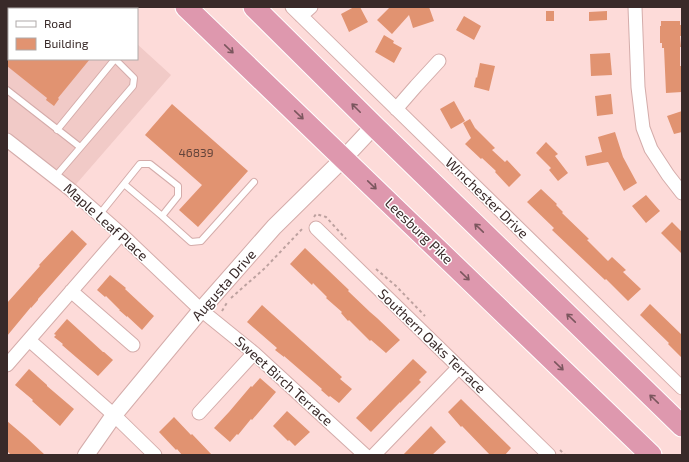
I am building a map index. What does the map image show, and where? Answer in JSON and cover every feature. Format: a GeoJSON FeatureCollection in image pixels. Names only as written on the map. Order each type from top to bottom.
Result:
{"type":"FeatureCollection","features":[{"type":"Feature","properties":{"kind":"highway","name":"Leesburg Pike"},"geometry":{"type":"LineString","coordinates":[[186,7],[651,455]]}},
{"type":"Feature","properties":{"kind":"highway"},"geometry":{"type":"LineString","coordinates":[[254,7],[682,426]]}},
{"type":"Feature","properties":{"kind":"street"},"geometry":{"type":"LineString","coordinates":[[297,12],[311,7]]}},
{"type":"Feature","properties":{"kind":"street"},"geometry":{"type":"LineString","coordinates":[[635,7],[638,87],[643,128],[651,149],[682,193]]}},
{"type":"Feature","properties":{"kind":"street","name":"Winchester Drive"},"geometry":{"type":"LineString","coordinates":[[297,12],[682,388]]}},
{"type":"Feature","properties":{"kind":"street"},"geometry":{"type":"LineString","coordinates":[[396,109],[439,61]]}},
{"type":"Feature","properties":{"kind":"street","name":"Augusta Drive"},"geometry":{"type":"LineString","coordinates":[[86,455],[114,415],[201,310],[274,227],[374,126]]}},
{"type":"Feature","properties":{"kind":"street","name":"Maple Leaf Place"},"geometry":{"type":"LineString","coordinates":[[7,140],[71,190],[121,234],[201,310]]}},
{"type":"Feature","properties":{"kind":"street","name":"Southern Oaks Terrace"},"geometry":{"type":"LineString","coordinates":[[311,224],[546,452]]}},
{"type":"Feature","properties":{"kind":"street"},"geometry":{"type":"LineString","coordinates":[[7,365],[121,234]]}},
{"type":"Feature","properties":{"kind":"street"},"geometry":{"type":"LineString","coordinates":[[71,291],[133,345]]}},
{"type":"Feature","properties":{"kind":"street","name":"Sweet Birch Terrace"},"geometry":{"type":"LineString","coordinates":[[201,310],[254,353],[365,455]]}},
{"type":"Feature","properties":{"kind":"street"},"geometry":{"type":"LineString","coordinates":[[29,340],[114,415],[155,455]]}},
{"type":"Feature","properties":{"kind":"street"},"geometry":{"type":"LineString","coordinates":[[199,413],[254,353]]}},
{"type":"Feature","properties":{"kind":"street"},"geometry":{"type":"LineString","coordinates":[[374,455],[459,367]]}},
{"type":"Feature","properties":{"kind":"lane"},"geometry":{"type":"LineString","coordinates":[[57,130],[114,60]]}},
{"type":"Feature","properties":{"kind":"lane"},"geometry":{"type":"LineString","coordinates":[[55,177],[132,86],[134,78],[116,60]]}},
{"type":"Feature","properties":{"kind":"lane"},"geometry":{"type":"LineString","coordinates":[[7,90],[80,147]]}},
{"type":"Feature","properties":{"kind":"lane"},"geometry":{"type":"LineString","coordinates":[[99,215],[140,164],[150,164],[178,186],[178,196],[162,216]]}},
{"type":"Feature","properties":{"kind":"lane"},"geometry":{"type":"LineString","coordinates":[[124,184],[191,242],[200,241],[254,182]]}},
{"type":"Feature","properties":{"kind":"path"},"geometry":{"type":"LineString","coordinates":[[215,320],[228,300],[311,224],[316,214],[326,217],[348,241]]}},
{"type":"Feature","properties":{"kind":"path"},"geometry":{"type":"LineString","coordinates":[[375,267],[427,318]]}},
{"type":"Feature","properties":{"kind":"path"},"geometry":{"type":"LineString","coordinates":[[546,452],[565,455]]}},
{"type":"Feature","properties":{"kind":"shaded area"},"geometry":{"type":"Polygon","coordinates":[[[7,7],[99,8],[8,8],[8,60],[138,60],[138,45],[171,75],[71,190],[7,140],[7,7]]]}},
{"type":"Feature","properties":{"kind":"building"},"geometry":{"type":"Polygon","coordinates":[[[354,7],[360,7],[368,22],[349,32],[341,14],[354,7]]]}},
{"type":"Feature","properties":{"kind":"building"},"geometry":{"type":"Polygon","coordinates":[[[390,7],[429,7],[434,21],[413,28],[409,15],[392,34],[377,20],[390,7]]]}},
{"type":"Feature","properties":{"kind":"building"},"geometry":{"type":"Polygon","coordinates":[[[546,11],[554,11],[554,21],[546,21],[546,11]]]}},
{"type":"Feature","properties":{"kind":"building"},"geometry":{"type":"Polygon","coordinates":[[[607,11],[607,20],[589,21],[589,12],[607,11]]]}},
{"type":"Feature","properties":{"kind":"building"},"geometry":{"type":"Polygon","coordinates":[[[464,16],[481,26],[474,40],[456,30],[464,16]]]}},
{"type":"Feature","properties":{"kind":"building"},"geometry":{"type":"Polygon","coordinates":[[[661,21],[680,21],[680,25],[682,25],[682,36],[680,36],[680,66],[682,66],[682,92],[666,93],[664,48],[662,48],[662,43],[660,43],[661,21]]]}},
{"type":"Feature","properties":{"kind":"building"},"geometry":{"type":"Polygon","coordinates":[[[384,35],[394,41],[393,43],[402,48],[394,63],[375,52],[384,35]]]}},
{"type":"Feature","properties":{"kind":"building"},"geometry":{"type":"Polygon","coordinates":[[[610,53],[612,75],[591,76],[590,54],[610,53]]]}},
{"type":"Feature","properties":{"kind":"building"},"geometry":{"type":"Polygon","coordinates":[[[7,59],[89,60],[58,98],[59,99],[54,106],[46,100],[47,98],[7,66],[7,59]]]}},
{"type":"Feature","properties":{"kind":"building"},"geometry":{"type":"Polygon","coordinates":[[[480,63],[495,66],[489,91],[474,87],[480,63]]]}},
{"type":"Feature","properties":{"kind":"building"},"geometry":{"type":"Polygon","coordinates":[[[611,94],[613,114],[597,116],[595,96],[611,94]]]}},
{"type":"Feature","properties":{"kind":"building"},"geometry":{"type":"Polygon","coordinates":[[[454,101],[465,121],[451,129],[440,109],[454,101]]]}},
{"type":"Feature","properties":{"kind":"building"},"geometry":{"type":"Polygon","coordinates":[[[172,104],[248,171],[198,227],[179,210],[202,185],[145,135],[172,104]]]}},
{"type":"Feature","properties":{"kind":"building"},"geometry":{"type":"Polygon","coordinates":[[[682,111],[682,132],[674,134],[667,116],[682,111]]]}},
{"type":"Feature","properties":{"kind":"building"},"geometry":{"type":"Polygon","coordinates":[[[470,119],[475,128],[495,148],[492,150],[505,162],[507,160],[521,175],[509,187],[495,172],[496,171],[465,144],[471,138],[463,123],[470,119]]]}},
{"type":"Feature","properties":{"kind":"building"},"geometry":{"type":"Polygon","coordinates":[[[615,132],[623,157],[637,183],[624,191],[608,162],[587,166],[585,156],[602,152],[598,137],[615,132]]]}},
{"type":"Feature","properties":{"kind":"building"},"geometry":{"type":"Polygon","coordinates":[[[546,142],[558,154],[555,156],[568,173],[558,181],[549,170],[551,168],[536,153],[546,142]]]}},
{"type":"Feature","properties":{"kind":"building"},"geometry":{"type":"Polygon","coordinates":[[[541,189],[557,204],[556,205],[563,212],[562,213],[589,239],[587,240],[608,261],[612,257],[626,270],[623,272],[641,289],[628,301],[552,230],[554,228],[527,202],[541,189]]]}},
{"type":"Feature","properties":{"kind":"building"},"geometry":{"type":"Polygon","coordinates":[[[646,195],[660,211],[646,223],[632,206],[646,195]]]}},
{"type":"Feature","properties":{"kind":"building"},"geometry":{"type":"Polygon","coordinates":[[[672,222],[682,232],[682,254],[661,233],[672,222]]]}},
{"type":"Feature","properties":{"kind":"building"},"geometry":{"type":"Polygon","coordinates":[[[72,230],[87,244],[7,336],[7,303],[40,266],[39,265],[72,230]]]}},
{"type":"Feature","properties":{"kind":"building"},"geometry":{"type":"Polygon","coordinates":[[[305,248],[400,340],[386,353],[371,340],[370,341],[349,320],[348,321],[341,313],[342,312],[326,298],[327,297],[313,283],[312,285],[290,264],[305,248]]]}},
{"type":"Feature","properties":{"kind":"building"},"geometry":{"type":"Polygon","coordinates":[[[110,275],[126,288],[125,289],[154,316],[142,330],[119,310],[106,296],[105,297],[97,290],[110,275]]]}},
{"type":"Feature","properties":{"kind":"building"},"geometry":{"type":"Polygon","coordinates":[[[650,304],[682,335],[682,358],[640,315],[650,304]]]}},
{"type":"Feature","properties":{"kind":"building"},"geometry":{"type":"Polygon","coordinates":[[[262,305],[342,377],[340,379],[352,389],[339,403],[330,396],[329,397],[321,390],[322,389],[275,350],[277,348],[247,322],[262,305]]]}},
{"type":"Feature","properties":{"kind":"building"},"geometry":{"type":"Polygon","coordinates":[[[67,319],[113,360],[98,376],[54,337],[56,335],[54,334],[67,319]]]}},
{"type":"Feature","properties":{"kind":"building"},"geometry":{"type":"Polygon","coordinates":[[[413,359],[427,372],[419,380],[421,382],[371,432],[356,418],[413,359]]]}},
{"type":"Feature","properties":{"kind":"building"},"geometry":{"type":"Polygon","coordinates":[[[29,369],[74,409],[60,426],[15,385],[29,369]]]}},
{"type":"Feature","properties":{"kind":"building"},"geometry":{"type":"Polygon","coordinates":[[[260,378],[276,392],[252,420],[251,419],[230,442],[214,428],[251,386],[252,387],[260,378]]]}},
{"type":"Feature","properties":{"kind":"building"},"geometry":{"type":"Polygon","coordinates":[[[461,399],[511,448],[505,455],[490,455],[448,412],[461,399]]]}},
{"type":"Feature","properties":{"kind":"building"},"geometry":{"type":"Polygon","coordinates":[[[287,411],[310,432],[295,446],[273,426],[287,411]]]}},
{"type":"Feature","properties":{"kind":"building"},"geometry":{"type":"Polygon","coordinates":[[[174,417],[212,455],[182,455],[177,449],[176,450],[159,432],[174,417]]]}},
{"type":"Feature","properties":{"kind":"building"},"geometry":{"type":"Polygon","coordinates":[[[7,421],[45,455],[11,455],[7,451],[7,421]]]}},
{"type":"Feature","properties":{"kind":"building"},"geometry":{"type":"Polygon","coordinates":[[[431,426],[446,442],[432,455],[403,455],[431,426]]]}}]}
